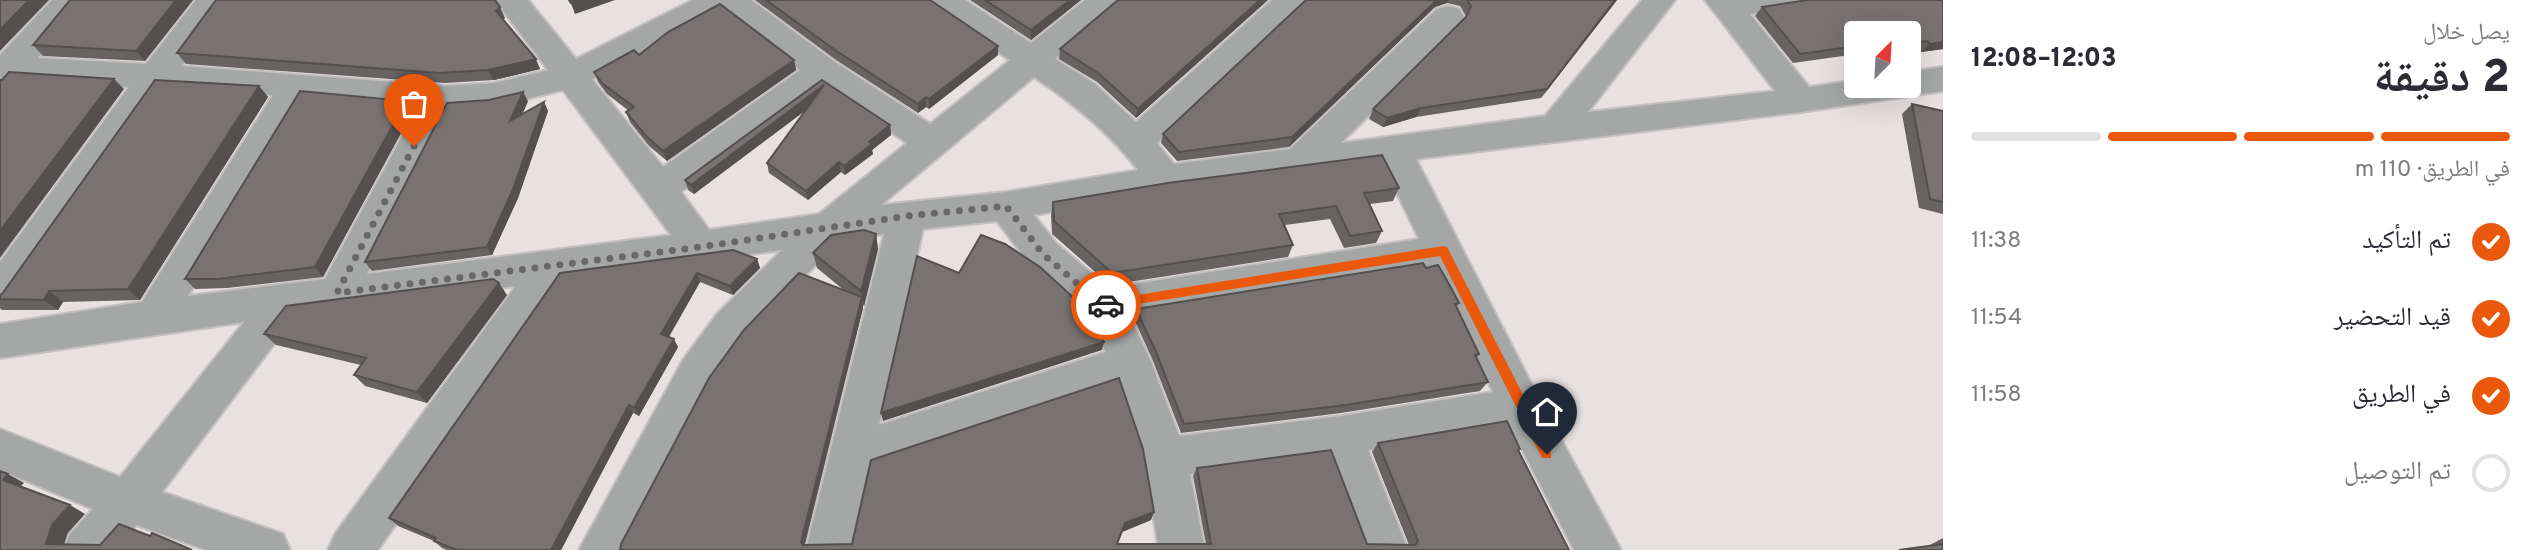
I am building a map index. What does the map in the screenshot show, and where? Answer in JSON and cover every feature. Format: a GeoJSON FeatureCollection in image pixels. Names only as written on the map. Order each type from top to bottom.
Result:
{"type":"FeatureCollection","features":[{"type":"Feature","properties":{"kind":"street"},"geometry":{"type":"LineString","coordinates":[[3,72],[70,0]]}},
{"type":"Feature","properties":{"kind":"street"},"geometry":{"type":"LineString","coordinates":[[0,292],[213,0]]}},
{"type":"Feature","properties":{"kind":"street"},"geometry":{"type":"LineString","coordinates":[[511,0],[659,189],[700,247]]}},
{"type":"Feature","properties":{"kind":"street"},"geometry":{"type":"LineString","coordinates":[[3,72],[155,76],[440,97],[493,95],[570,75],[650,38],[718,0]]}},
{"type":"Feature","properties":{"kind":"street"},"geometry":{"type":"LineString","coordinates":[[730,0],[823,69],[931,142]]}},
{"type":"Feature","properties":{"kind":"street"},"geometry":{"type":"LineString","coordinates":[[942,0],[1083,93],[1136,142],[1164,179]]}},
{"type":"Feature","properties":{"kind":"street"},"geometry":{"type":"LineString","coordinates":[[602,550],[697,373],[732,326],[828,228],[1105,0]]}},
{"type":"Feature","properties":{"kind":"street"},"geometry":{"type":"LineString","coordinates":[[1136,142],[1291,0]]}},
{"type":"Feature","properties":{"kind":"street"},"geometry":{"type":"LineString","coordinates":[[1555,128],[1659,0]]}},
{"type":"Feature","properties":{"kind":"street"},"geometry":{"type":"LineString","coordinates":[[1724,3],[1789,0]]}},
{"type":"Feature","properties":{"kind":"street"},"geometry":{"type":"LineString","coordinates":[[1724,3],[1801,100]]}},
{"type":"Feature","properties":{"kind":"street"},"geometry":{"type":"LineString","coordinates":[[1300,161],[1448,17]]}},
{"type":"Feature","properties":{"kind":"street"},"geometry":{"type":"LineString","coordinates":[[659,189],[823,69]]}},
{"type":"Feature","properties":{"kind":"street"},"geometry":{"type":"LineString","coordinates":[[1922,82],[1943,79]]}},
{"type":"Feature","properties":{"kind":"street"},"geometry":{"type":"LineString","coordinates":[[154,317],[297,85]]}},
{"type":"Feature","properties":{"kind":"street"},"geometry":{"type":"LineString","coordinates":[[0,341],[154,317],[700,247],[907,216],[1006,206],[1164,179],[1844,94]]}},
{"type":"Feature","properties":{"kind":"street"},"geometry":{"type":"LineString","coordinates":[[337,293],[440,97]]}},
{"type":"Feature","properties":{"kind":"street"},"geometry":{"type":"LineString","coordinates":[[1394,151],[1521,405],[1598,550]]}},
{"type":"Feature","properties":{"kind":"street"},"geometry":{"type":"LineString","coordinates":[[1006,206],[1043,254],[1102,305],[1131,362],[1165,457],[1166,545]]}},
{"type":"Feature","properties":{"kind":"street"},"geometry":{"type":"LineString","coordinates":[[829,550],[907,216]]}},
{"type":"Feature","properties":{"kind":"street"},"geometry":{"type":"LineString","coordinates":[[1102,305],[1443,251]]}},
{"type":"Feature","properties":{"kind":"street"},"geometry":{"type":"LineString","coordinates":[[351,550],[553,265]]}},
{"type":"Feature","properties":{"kind":"street"},"geometry":{"type":"LineString","coordinates":[[86,550],[129,500],[283,302]]}},
{"type":"Feature","properties":{"kind":"street"},"geometry":{"type":"LineString","coordinates":[[851,454],[1131,362]]}},
{"type":"Feature","properties":{"kind":"street"},"geometry":{"type":"LineString","coordinates":[[1165,457],[1341,435],[1521,405]]}},
{"type":"Feature","properties":{"kind":"street"},"geometry":{"type":"LineString","coordinates":[[1341,435],[1385,550]]}},
{"type":"Feature","properties":{"kind":"street"},"geometry":{"type":"LineString","coordinates":[[0,449],[81,484],[267,550]]}},
{"type":"Feature","properties":{"kind":"building"},"geometry":{"type":"Polygon","coordinates":[[[0,0],[29,0],[0,30],[0,0]]]}},
{"type":"Feature","properties":{"kind":"building"},"geometry":{"type":"Polygon","coordinates":[[[70,0],[176,0],[136,51],[33,45],[70,0]]]}},
{"type":"Feature","properties":{"kind":"building"},"geometry":{"type":"Polygon","coordinates":[[[216,0],[495,0],[500,7],[496,11],[536,59],[488,70],[439,73],[177,53],[216,0]]]}},
{"type":"Feature","properties":{"kind":"building"},"geometry":{"type":"Polygon","coordinates":[[[766,0],[930,0],[998,46],[929,99],[926,97],[918,104],[835,50],[766,0]]]}},
{"type":"Feature","properties":{"kind":"building"},"geometry":{"type":"Polygon","coordinates":[[[985,0],[1070,0],[1031,30],[985,0]]]}},
{"type":"Feature","properties":{"kind":"building"},"geometry":{"type":"Polygon","coordinates":[[[1118,0],[1260,0],[1138,109],[1098,73],[1060,49],[1118,0]]]}},
{"type":"Feature","properties":{"kind":"building"},"geometry":{"type":"Polygon","coordinates":[[[1306,0],[1437,0],[1292,137],[1179,152],[1163,134],[1306,0]]]}},
{"type":"Feature","properties":{"kind":"building"},"geometry":{"type":"Polygon","coordinates":[[[1467,0],[1615,0],[1547,89],[1421,108],[1387,118],[1373,109],[1466,17],[1471,6],[1467,0]]]}},
{"type":"Feature","properties":{"kind":"building"},"geometry":{"type":"Polygon","coordinates":[[[1808,0],[1943,0],[1943,42],[1930,44],[1922,42],[1922,21],[1844,21],[1844,48],[1800,54],[1762,7],[1808,0]]]}},
{"type":"Feature","properties":{"kind":"building"},"geometry":{"type":"Polygon","coordinates":[[[720,4],[794,60],[663,151],[626,112],[634,107],[603,84],[594,72],[634,50],[639,55],[668,32],[720,4]]]}},
{"type":"Feature","properties":{"kind":"building"},"geometry":{"type":"Polygon","coordinates":[[[9,72],[114,79],[0,231],[0,80],[9,72]]]}},
{"type":"Feature","properties":{"kind":"building"},"geometry":{"type":"Polygon","coordinates":[[[155,80],[259,86],[128,289],[49,291],[44,300],[0,299],[0,295],[155,80]]]}},
{"type":"Feature","properties":{"kind":"building"},"geometry":{"type":"Polygon","coordinates":[[[822,80],[890,125],[869,142],[872,144],[844,166],[839,162],[806,191],[767,163],[824,85],[691,185],[685,180],[822,80]]]}},
{"type":"Feature","properties":{"kind":"building"},"geometry":{"type":"Polygon","coordinates":[[[300,91],[406,101],[315,267],[218,279],[185,279],[300,91]]]}},
{"type":"Feature","properties":{"kind":"building"},"geometry":{"type":"Polygon","coordinates":[[[523,92],[510,121],[544,102],[513,189],[487,247],[365,262],[447,103],[489,100],[523,92]]]}},
{"type":"Feature","properties":{"kind":"building"},"geometry":{"type":"Polygon","coordinates":[[[1912,104],[1943,111],[1943,202],[1930,199],[1912,104]]]}},
{"type":"Feature","properties":{"kind":"building"},"geometry":{"type":"Polygon","coordinates":[[[1382,155],[1399,188],[1364,193],[1382,231],[1350,236],[1336,206],[1279,214],[1293,245],[1112,273],[1054,221],[1053,202],[1168,183],[1382,155]]]}},
{"type":"Feature","properties":{"kind":"building"},"geometry":{"type":"Polygon","coordinates":[[[864,230],[876,234],[861,291],[813,253],[831,235],[864,230]]]}},
{"type":"Feature","properties":{"kind":"building"},"geometry":{"type":"Polygon","coordinates":[[[981,235],[1005,244],[1040,267],[1087,310],[1104,342],[881,413],[917,256],[959,273],[981,235]]]}},
{"type":"Feature","properties":{"kind":"building"},"geometry":{"type":"Polygon","coordinates":[[[733,250],[757,259],[730,286],[697,273],[661,334],[674,339],[634,408],[629,405],[551,550],[457,550],[389,518],[560,273],[733,250]]]}},
{"type":"Feature","properties":{"kind":"building"},"geometry":{"type":"Polygon","coordinates":[[[1423,263],[1426,268],[1438,265],[1450,286],[1459,303],[1455,304],[1479,354],[1475,355],[1488,382],[1346,405],[1184,424],[1136,309],[1423,263]]]}},
{"type":"Feature","properties":{"kind":"building"},"geometry":{"type":"Polygon","coordinates":[[[799,273],[862,297],[801,542],[803,545],[852,544],[871,460],[1119,378],[1143,449],[1154,512],[1125,523],[1117,544],[1211,544],[1197,468],[1331,450],[1367,544],[1415,545],[1418,541],[1378,443],[1507,421],[1520,449],[1518,450],[1569,550],[620,550],[709,378],[744,330],[799,273]]]}},
{"type":"Feature","properties":{"kind":"building"},"geometry":{"type":"Polygon","coordinates":[[[493,279],[499,283],[417,392],[354,375],[366,358],[264,334],[286,306],[493,279]]]}},
{"type":"Feature","properties":{"kind":"building"},"geometry":{"type":"Polygon","coordinates":[[[0,471],[8,474],[3,480],[70,505],[52,525],[46,544],[100,545],[119,524],[150,536],[152,533],[192,550],[0,550],[0,471]]]}},
{"type":"Feature","properties":{"kind":"building"},"geometry":{"type":"Polygon","coordinates":[[[1943,544],[1943,550],[1899,550],[1943,544]]]}},
{"type":"Feature","properties":{"kind":"way so far"},"geometry":{"type":"LineString","coordinates":[[414,146],[337,293],[700,247],[907,216],[1006,206],[1043,254],[1102,305],[1106,305]]}},
{"type":"Feature","properties":{"kind":"route"},"geometry":{"type":"LineString","coordinates":[[1106,305],[1443,251],[1547,454]]}}]}
